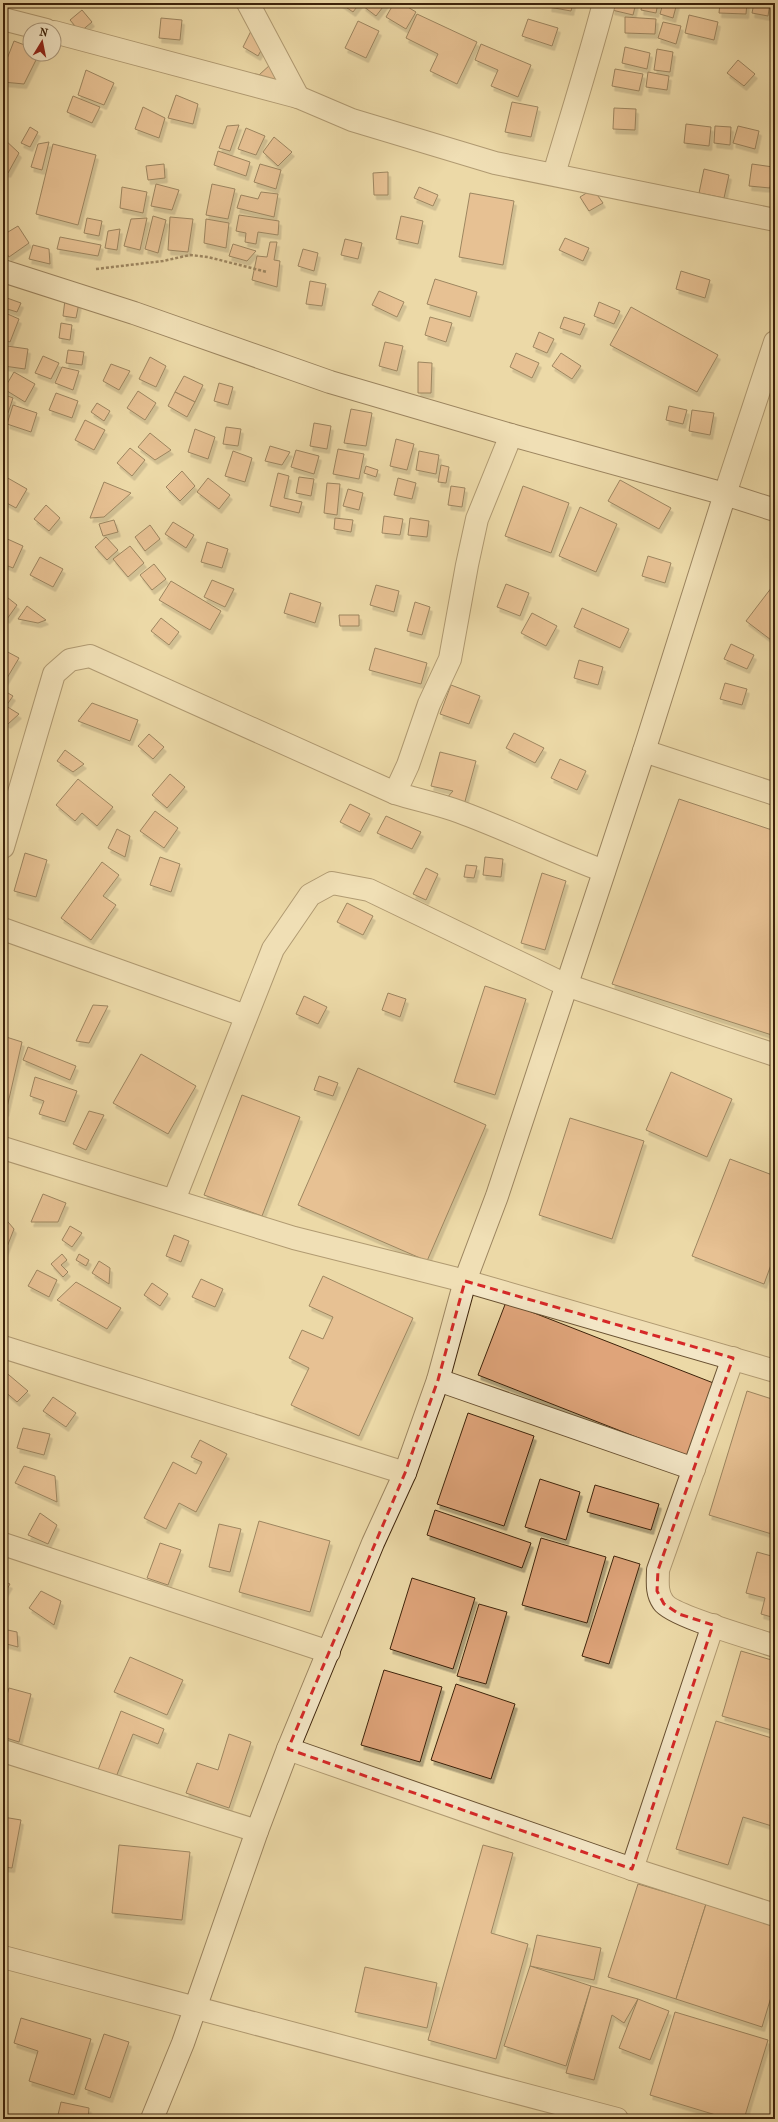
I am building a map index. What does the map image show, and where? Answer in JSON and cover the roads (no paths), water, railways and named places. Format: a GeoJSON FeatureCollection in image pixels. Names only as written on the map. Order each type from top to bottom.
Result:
{"type":"FeatureCollection","features":[{"type":"Feature","properties":{"kind":"street"},"geometry":{"type":"LineString","coordinates":[[248,3],[298,97]]}},
{"type":"Feature","properties":{"kind":"street"},"geometry":{"type":"LineString","coordinates":[[554,174],[584,78],[604,3]]}},
{"type":"Feature","properties":{"kind":"street"},"geometry":{"type":"LineString","coordinates":[[3,18],[22,23]]}},
{"type":"Feature","properties":{"kind":"street"},"geometry":{"type":"LineString","coordinates":[[62,34],[298,97],[352,120],[495,163],[775,220]]}},
{"type":"Feature","properties":{"kind":"street"},"geometry":{"type":"LineString","coordinates":[[3,272],[134,313],[330,382],[511,435],[725,494],[775,510]]}},
{"type":"Feature","properties":{"kind":"street"},"geometry":{"type":"LineString","coordinates":[[152,2119],[195,2008],[257,1831],[288,1749],[405,1473],[438,1380],[465,1281],[497,1196],[644,751],[725,494],[775,342]]}},
{"type":"Feature","properties":{"kind":"street"},"geometry":{"type":"LineString","coordinates":[[396,793],[408,765],[429,704],[450,659],[466,565],[477,519],[511,435]]}},
{"type":"Feature","properties":{"kind":"street"},"geometry":{"type":"LineString","coordinates":[[3,847],[54,674],[70,660],[90,656],[396,793],[420,802],[458,811],[563,856],[604,871]]}},
{"type":"Feature","properties":{"kind":"street"},"geometry":{"type":"LineString","coordinates":[[644,751],[775,794]]}},
{"type":"Feature","properties":{"kind":"street"},"geometry":{"type":"LineString","coordinates":[[174,1200],[273,949],[310,895],[332,882],[368,890],[566,985],[775,1055]]}},
{"type":"Feature","properties":{"kind":"street"},"geometry":{"type":"LineString","coordinates":[[3,929],[246,1016]]}},
{"type":"Feature","properties":{"kind":"street"},"geometry":{"type":"LineString","coordinates":[[3,1148],[294,1238],[465,1281],[775,1371]]}},
{"type":"Feature","properties":{"kind":"street"},"geometry":{"type":"LineString","coordinates":[[3,1347],[405,1473]]}},
{"type":"Feature","properties":{"kind":"street"},"geometry":{"type":"LineString","coordinates":[[733,1358],[658,1570],[658,1590],[664,1604],[679,1614],[775,1646]]}},
{"type":"Feature","properties":{"kind":"street"},"geometry":{"type":"LineString","coordinates":[[438,1380],[694,1469]]}},
{"type":"Feature","properties":{"kind":"street"},"geometry":{"type":"LineString","coordinates":[[3,1544],[329,1652]]}},
{"type":"Feature","properties":{"kind":"street"},"geometry":{"type":"LineString","coordinates":[[632,1869],[713,1625]]}},
{"type":"Feature","properties":{"kind":"street"},"geometry":{"type":"LineString","coordinates":[[288,1749],[632,1869],[775,1915]]}},
{"type":"Feature","properties":{"kind":"street"},"geometry":{"type":"LineString","coordinates":[[3,1751],[257,1831]]}},
{"type":"Feature","properties":{"kind":"street"},"geometry":{"type":"LineString","coordinates":[[3,1957],[617,2119]]}}]}
